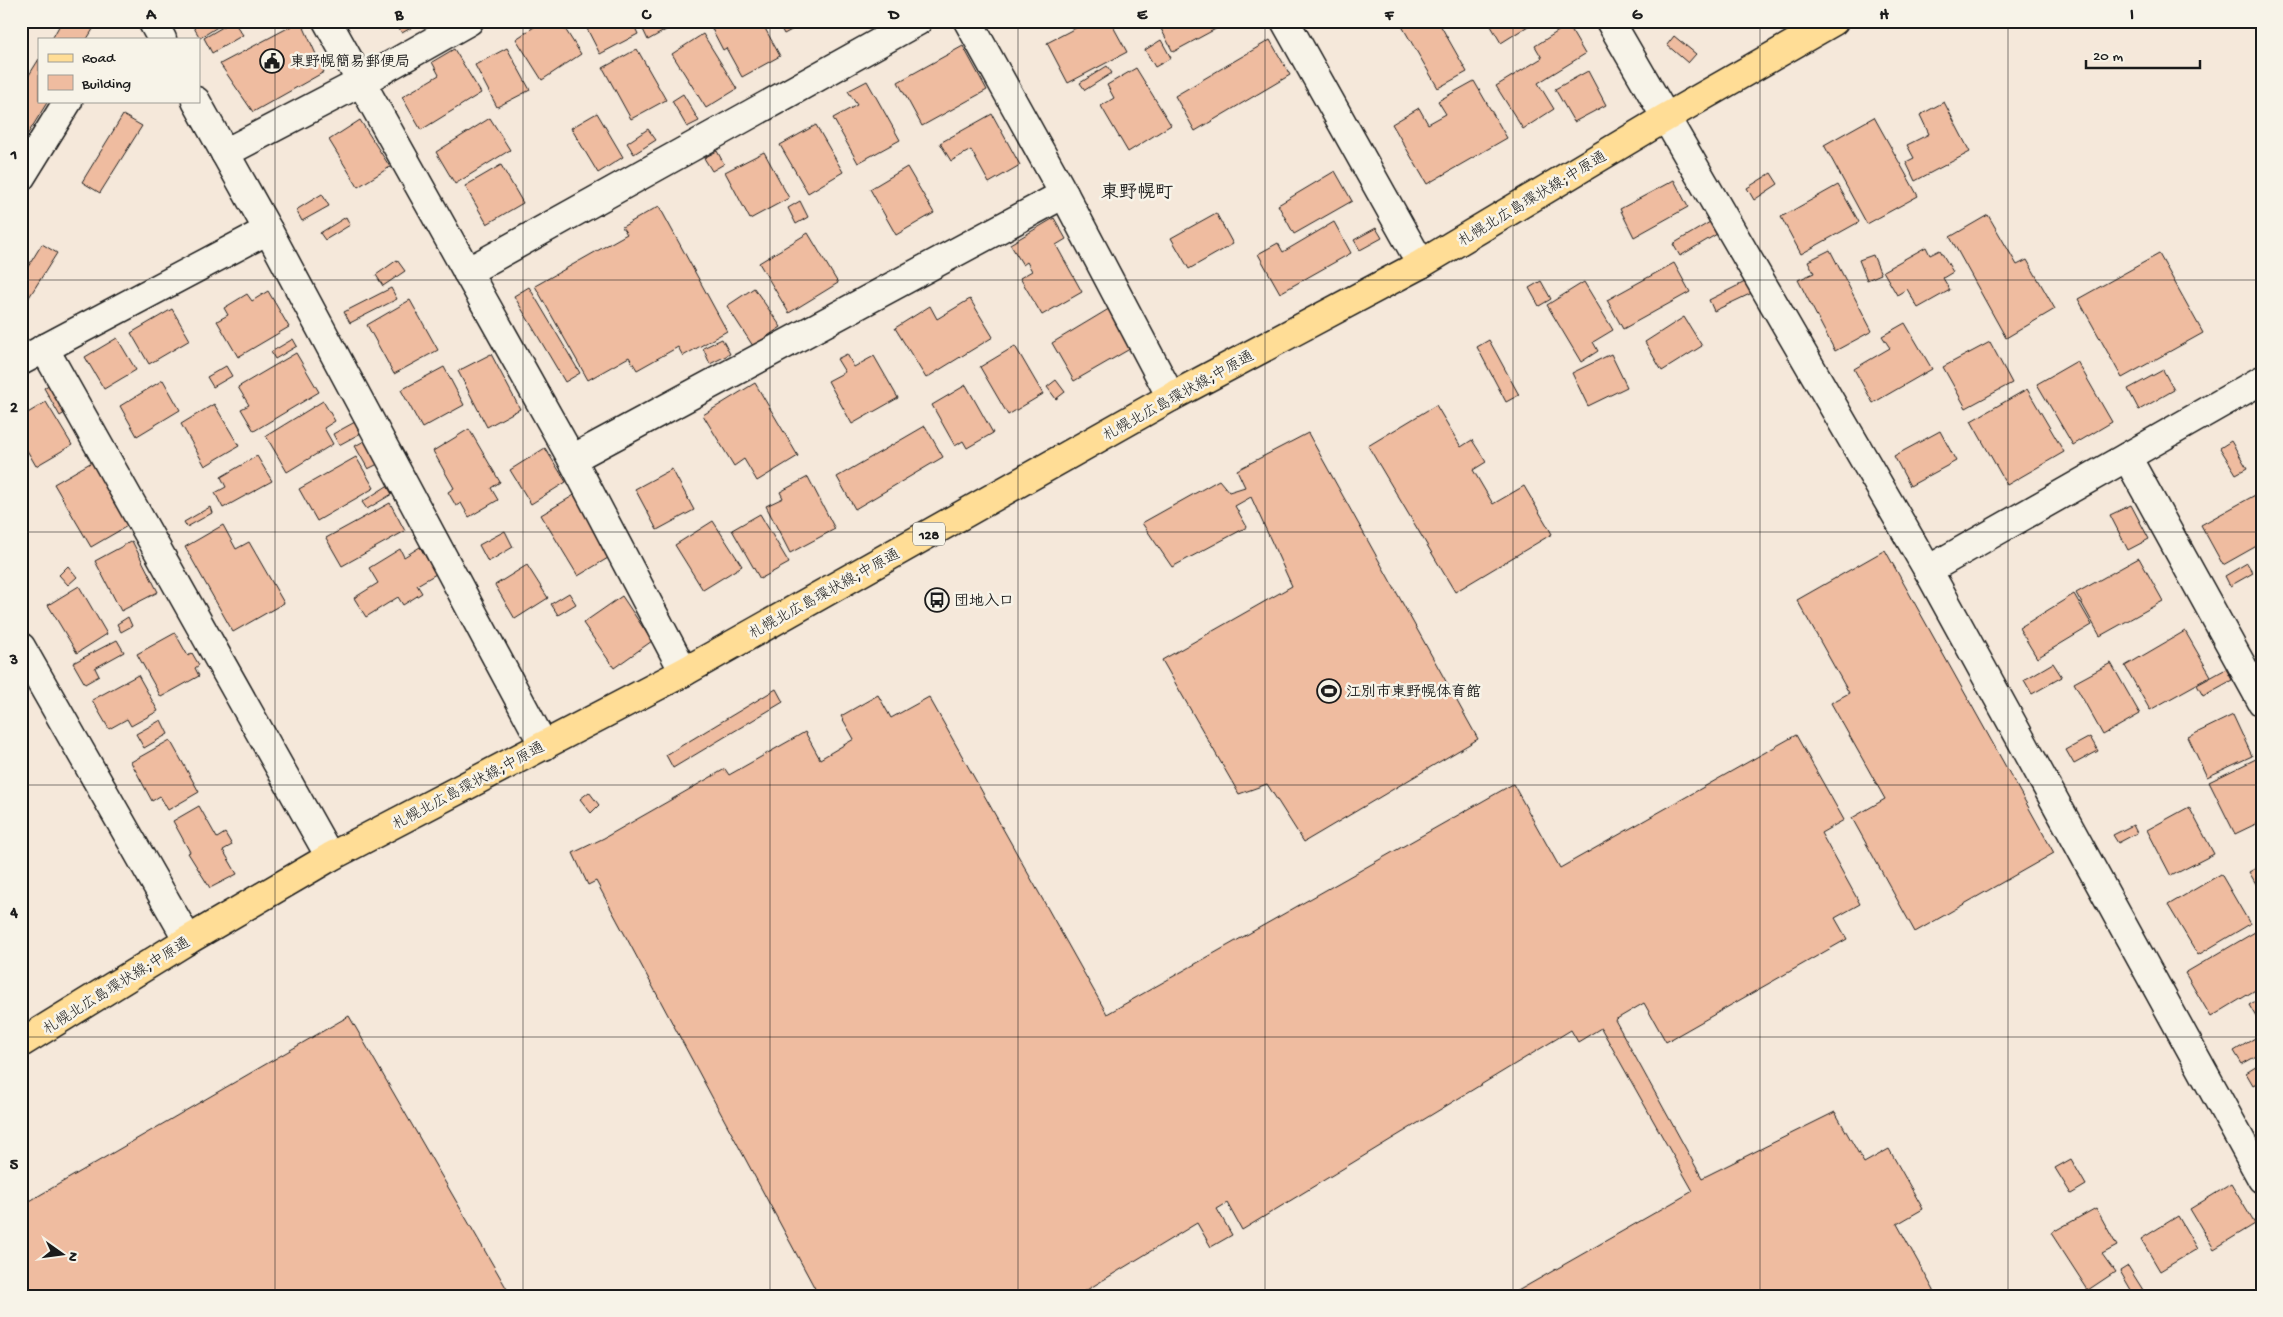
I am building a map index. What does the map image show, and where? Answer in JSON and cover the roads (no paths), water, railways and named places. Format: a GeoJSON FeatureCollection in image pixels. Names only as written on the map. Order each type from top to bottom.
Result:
{"type":"FeatureCollection","features":[{"type":"Feature","properties":{"kind":"main road","name":"札幌北広島環状線;中原通"},"geometry":{"type":"LineString","coordinates":[[21,1043],[188,940],[330,857],[684,672],[1171,397],[1421,264],[1666,118],[1834,21]]}},
{"type":"Feature","properties":{"kind":"street"},"geometry":{"type":"LineString","coordinates":[[152,21],[161,38]]}},
{"type":"Feature","properties":{"kind":"street"},"geometry":{"type":"LineString","coordinates":[[327,21],[572,459],[684,672]]}},
{"type":"Feature","properties":{"kind":"street"},"geometry":{"type":"LineString","coordinates":[[225,153],[361,82],[469,21]]}},
{"type":"Feature","properties":{"kind":"street"},"geometry":{"type":"LineString","coordinates":[[467,272],[918,21]]}},
{"type":"Feature","properties":{"kind":"street"},"geometry":{"type":"LineString","coordinates":[[968,21],[1064,194],[1171,397]]}},
{"type":"Feature","properties":{"kind":"street"},"geometry":{"type":"LineString","coordinates":[[1286,21],[1421,264]]}},
{"type":"Feature","properties":{"kind":"street"},"geometry":{"type":"LineString","coordinates":[[1610,21],[1928,570],[2262,1178]]}},
{"type":"Feature","properties":{"kind":"street"},"geometry":{"type":"LineString","coordinates":[[21,177],[67,102]]}},
{"type":"Feature","properties":{"kind":"street"},"geometry":{"type":"LineString","coordinates":[[197,102],[268,230],[544,746]]}},
{"type":"Feature","properties":{"kind":"street"},"geometry":{"type":"LineString","coordinates":[[572,459],[1064,194]]}},
{"type":"Feature","properties":{"kind":"street"},"geometry":{"type":"LineString","coordinates":[[268,230],[32,355],[330,857]]}},
{"type":"Feature","properties":{"kind":"street"},"geometry":{"type":"LineString","coordinates":[[1928,570],[2262,380]]}},
{"type":"Feature","properties":{"kind":"street"},"geometry":{"type":"LineString","coordinates":[[2127,457],[2262,702]]}},
{"type":"Feature","properties":{"kind":"street"},"geometry":{"type":"LineString","coordinates":[[21,646],[188,940]]}},
{"type":"Feature","properties":{"kind":"place","name":"東野幌簡易郵便局"},"geometry":{"type":"Point","coordinates":[272,61]}},
{"type":"Feature","properties":{"kind":"place","name":"団地入口"},"geometry":{"type":"Point","coordinates":[937,600]}},
{"type":"Feature","properties":{"kind":"place","name":"江別市東野幌体育館"},"geometry":{"type":"Point","coordinates":[1329,691]}},
{"type":"Feature","properties":{"kind":"district","name":"東野幌町"},"geometry":{"type":"Point","coordinates":[1137,191]}}]}
